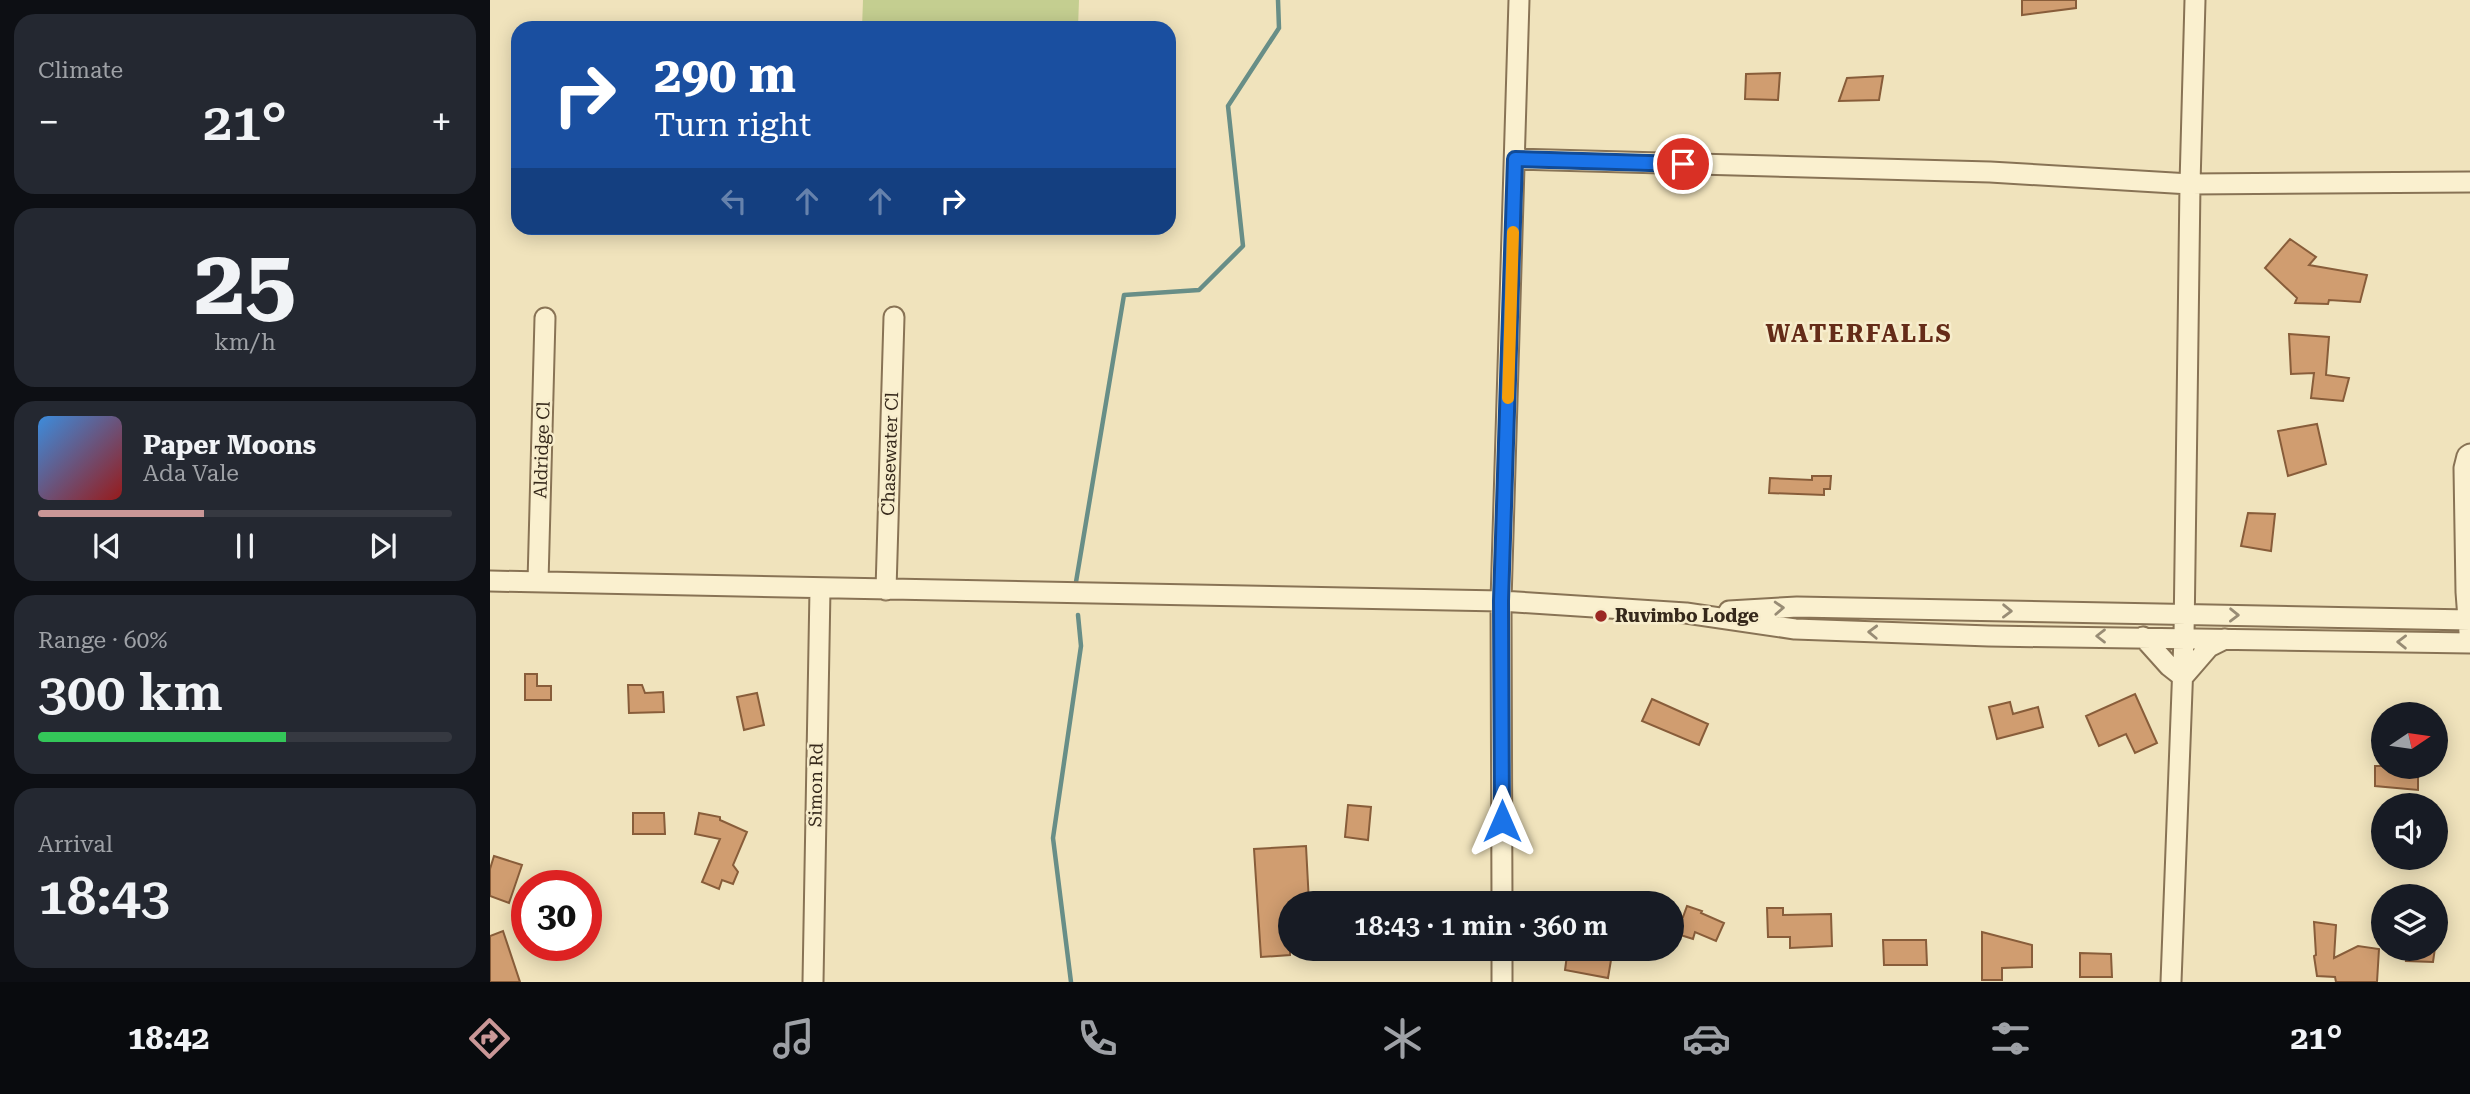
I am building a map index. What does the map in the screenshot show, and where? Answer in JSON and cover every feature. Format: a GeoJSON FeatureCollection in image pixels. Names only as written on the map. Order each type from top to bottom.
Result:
{"type":"FeatureCollection","features":[{"type":"Feature","properties":{"kind":"street"},"geometry":{"type":"LineString","coordinates":[[1502,891],[1501,601],[1519,0]]}},
{"type":"Feature","properties":{"kind":"street"},"geometry":{"type":"LineString","coordinates":[[2171,982],[2184,637],[2195,0]]}},
{"type":"Feature","properties":{"kind":"street"},"geometry":{"type":"LineString","coordinates":[[1515,159],[1990,172],[2190,184],[2470,183]]}},
{"type":"Feature","properties":{"kind":"street","name":"Chasewater Cl"},"geometry":{"type":"LineString","coordinates":[[886,590],[894,317]]}},
{"type":"Feature","properties":{"kind":"street","name":"Aldridge Cl"},"geometry":{"type":"LineString","coordinates":[[538,582],[545,318]]}},
{"type":"Feature","properties":{"kind":"street"},"geometry":{"type":"LineString","coordinates":[[490,582],[1501,601],[1686,613],[1795,629],[1989,636],[2469,643],[2464,468],[2470,454]]}},
{"type":"Feature","properties":{"kind":"street","name":"Simon Rd"},"geometry":{"type":"LineString","coordinates":[[813,982],[820,589]]}},
{"type":"Feature","properties":{"kind":"street"},"geometry":{"type":"LineString","coordinates":[[1686,613],[1797,607],[2470,620]]}},
{"type":"Feature","properties":{"kind":"street"},"geometry":{"type":"LineString","coordinates":[[2143,637],[2169,666],[2183,677]]}},
{"type":"Feature","properties":{"kind":"street"},"geometry":{"type":"LineString","coordinates":[[2183,677],[2209,647],[2227,638]]}},
{"type":"Feature","properties":{"kind":"street"},"geometry":{"type":"LineString","coordinates":[[1502,961],[1502,982]]}},
{"type":"Feature","properties":{"kind":"green space"},"geometry":{"type":"Polygon","coordinates":[[[863,0],[1079,0],[1078,21],[862,21],[863,0]]]}},
{"type":"Feature","properties":{"kind":"building"},"geometry":{"type":"Polygon","coordinates":[[[2022,0],[2076,0],[2076,8],[2022,15],[2022,0]]]}},
{"type":"Feature","properties":{"kind":"building"},"geometry":{"type":"Polygon","coordinates":[[[1780,73],[1778,100],[1745,99],[1746,74],[1780,73]]]}},
{"type":"Feature","properties":{"kind":"building"},"geometry":{"type":"Polygon","coordinates":[[[1883,76],[1879,100],[1839,101],[1847,78],[1883,76]]]}},
{"type":"Feature","properties":{"kind":"building"},"geometry":{"type":"Polygon","coordinates":[[[2290,239],[2316,257],[2309,265],[2367,275],[2360,302],[2329,300],[2328,304],[2295,303],[2297,298],[2265,268],[2290,239]]]}},
{"type":"Feature","properties":{"kind":"building"},"geometry":{"type":"Polygon","coordinates":[[[2289,334],[2329,337],[2326,375],[2349,378],[2343,401],[2311,398],[2314,373],[2291,374],[2289,334]]]}},
{"type":"Feature","properties":{"kind":"building"},"geometry":{"type":"Polygon","coordinates":[[[2317,424],[2326,464],[2288,476],[2278,431],[2317,424]]]}},
{"type":"Feature","properties":{"kind":"building"},"geometry":{"type":"Polygon","coordinates":[[[1812,476],[1831,476],[1830,489],[1824,489],[1824,495],[1769,493],[1770,478],[1812,480],[1812,476]]]}},
{"type":"Feature","properties":{"kind":"building"},"geometry":{"type":"Polygon","coordinates":[[[2248,513],[2275,514],[2271,551],[2241,546],[2248,513]]]}},
{"type":"Feature","properties":{"kind":"building"},"geometry":{"type":"Polygon","coordinates":[[[525,674],[537,674],[537,686],[551,686],[551,700],[525,700],[525,674]]]}},
{"type":"Feature","properties":{"kind":"building"},"geometry":{"type":"Polygon","coordinates":[[[628,685],[642,685],[645,693],[663,692],[664,712],[629,713],[628,685]]]}},
{"type":"Feature","properties":{"kind":"building"},"geometry":{"type":"Polygon","coordinates":[[[757,693],[764,725],[744,730],[737,697],[757,693]]]}},
{"type":"Feature","properties":{"kind":"building"},"geometry":{"type":"Polygon","coordinates":[[[2135,694],[2157,743],[2135,753],[2126,734],[2099,746],[2086,716],[2135,694]]]}},
{"type":"Feature","properties":{"kind":"building"},"geometry":{"type":"Polygon","coordinates":[[[1652,699],[1708,724],[1699,745],[1642,721],[1652,699]]]}},
{"type":"Feature","properties":{"kind":"building"},"geometry":{"type":"Polygon","coordinates":[[[2010,702],[2013,714],[2038,707],[2043,727],[1997,739],[1989,707],[2010,702]]]}},
{"type":"Feature","properties":{"kind":"building"},"geometry":{"type":"Polygon","coordinates":[[[2375,779],[2418,779],[2418,790],[2375,786],[2375,779]]]}},
{"type":"Feature","properties":{"kind":"building"},"geometry":{"type":"Polygon","coordinates":[[[1348,805],[1371,807],[1368,840],[1345,837],[1348,805]]]}},
{"type":"Feature","properties":{"kind":"building"},"geometry":{"type":"Polygon","coordinates":[[[633,813],[664,813],[665,834],[633,834],[633,813]]]}},
{"type":"Feature","properties":{"kind":"building"},"geometry":{"type":"Polygon","coordinates":[[[699,813],[720,817],[720,820],[747,832],[733,865],[738,872],[733,884],[722,880],[719,889],[702,882],[720,839],[695,834],[699,813]]]}},
{"type":"Feature","properties":{"kind":"building"},"geometry":{"type":"Polygon","coordinates":[[[1306,846],[1308,891],[1278,891],[1278,956],[1261,957],[1254,849],[1306,846]]]}},
{"type":"Feature","properties":{"kind":"building"},"geometry":{"type":"Polygon","coordinates":[[[494,856],[522,865],[520,870],[511,870],[509,903],[490,896],[490,869],[494,856]]]}},
{"type":"Feature","properties":{"kind":"building"},"geometry":{"type":"Polygon","coordinates":[[[1687,906],[1724,923],[1716,941],[1695,932],[1693,939],[1684,936],[1684,914],[1687,906]]]}},
{"type":"Feature","properties":{"kind":"building"},"geometry":{"type":"Polygon","coordinates":[[[1767,908],[1783,908],[1783,915],[1831,914],[1832,946],[1790,948],[1790,937],[1768,937],[1767,908]]]}},
{"type":"Feature","properties":{"kind":"building"},"geometry":{"type":"Polygon","coordinates":[[[2314,922],[2336,925],[2334,958],[2358,946],[2371,948],[2371,961],[2378,961],[2377,982],[2336,982],[2335,977],[2317,976],[2314,922]]]}},
{"type":"Feature","properties":{"kind":"building"},"geometry":{"type":"Polygon","coordinates":[[[503,931],[520,982],[490,982],[490,936],[503,931]]]}},
{"type":"Feature","properties":{"kind":"building"},"geometry":{"type":"Polygon","coordinates":[[[1982,932],[2032,945],[2032,967],[2002,968],[2002,980],[1982,980],[1982,932]]]}},
{"type":"Feature","properties":{"kind":"building"},"geometry":{"type":"Polygon","coordinates":[[[1883,940],[1926,940],[1927,965],[1884,965],[1883,940]]]}},
{"type":"Feature","properties":{"kind":"building"},"geometry":{"type":"Polygon","coordinates":[[[2080,953],[2111,954],[2112,977],[2080,977],[2080,953]]]}},
{"type":"Feature","properties":{"kind":"building"},"geometry":{"type":"Polygon","coordinates":[[[1566,961],[1611,961],[1608,978],[1565,970],[1566,961]]]}},
{"type":"Feature","properties":{"kind":"waterway"},"geometry":{"type":"LineString","coordinates":[[1075,588],[1124,295],[1199,290],[1243,246],[1228,106],[1279,28],[1278,0]]}},
{"type":"Feature","properties":{"kind":"waterway"},"geometry":{"type":"LineString","coordinates":[[1071,982],[1053,838],[1081,646],[1078,615]]}},
{"type":"Feature","properties":{"kind":"slow traffic"},"geometry":{"type":"LineString","coordinates":[[1508,398],[1513,232]]}},
{"type":"Feature","properties":{"kind":"place","name":"Ruvimbo Lodge"},"geometry":{"type":"Point","coordinates":[1601,616]}},
{"type":"Feature","properties":{"kind":"district","name":"WATERFALLS"},"geometry":{"type":"Point","coordinates":[1859,334]}},
{"type":"Feature","properties":{"kind":"route"},"geometry":{"type":"LineString","coordinates":[[1502,821],[1501,601],[1515,159],[1683,164]]}}]}
